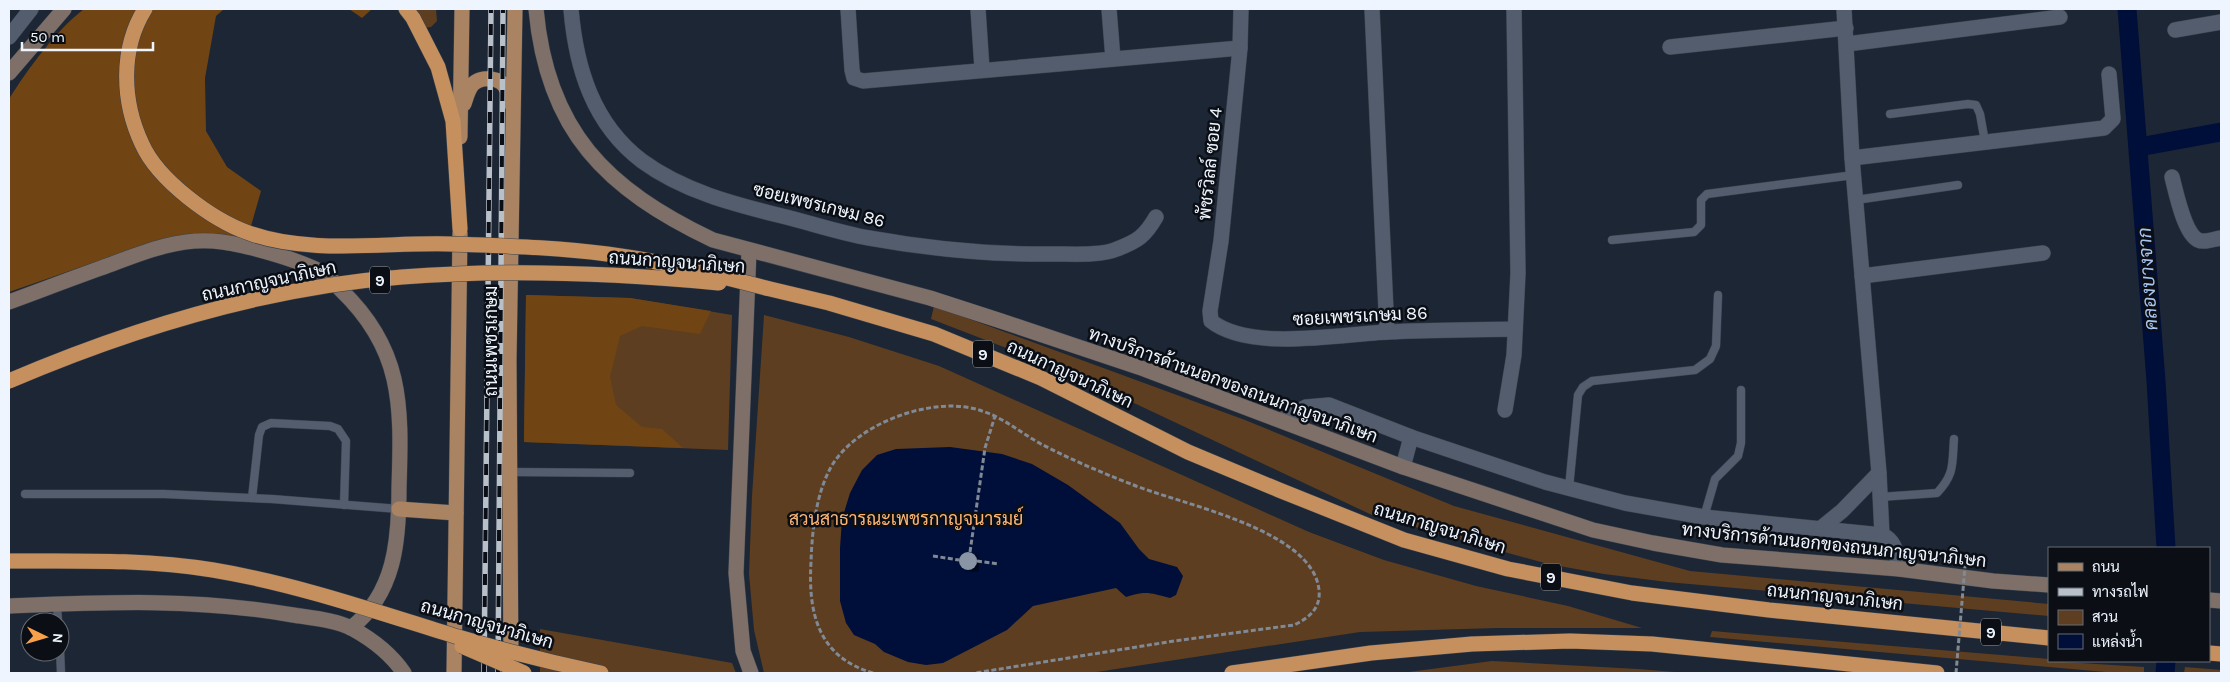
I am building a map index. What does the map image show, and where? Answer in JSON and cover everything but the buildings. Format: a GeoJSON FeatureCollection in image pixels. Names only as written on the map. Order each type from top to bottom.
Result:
{"type":"FeatureCollection","features":[{"type":"Feature","properties":{"kind":"highway"},"geometry":{"type":"LineString","coordinates":[[145,9],[137,22],[129,47],[126,78],[130,115],[142,146],[164,175],[204,211],[249,233],[295,243],[353,246],[456,244],[531,247],[607,254],[692,269],[766,288]]}},
{"type":"Feature","properties":{"kind":"highway"},"geometry":{"type":"LineString","coordinates":[[406,9],[413,18],[438,67],[453,120],[460,229]]}},
{"type":"Feature","properties":{"kind":"highway","name":"ถนนกาญจนาภิเษก"},"geometry":{"type":"LineString","coordinates":[[9,381],[103,343],[161,324],[315,288],[401,277],[528,272],[626,276],[766,288],[829,303],[934,334],[1041,378],[1188,452],[1404,540],[1508,569],[1642,595],[1769,610],[2048,638]]}},
{"type":"Feature","properties":{"kind":"highway","name":"ถนนกาญจนาภิเษก"},"geometry":{"type":"LineString","coordinates":[[9,561],[145,563],[212,570],[307,590],[458,637],[601,673]]}},
{"type":"Feature","properties":{"kind":"highway"},"geometry":{"type":"LineString","coordinates":[[385,613],[524,673]]}},
{"type":"Feature","properties":{"kind":"highway"},"geometry":{"type":"LineString","coordinates":[[1232,673],[1408,650],[1472,644],[1570,641],[1652,644],[1937,673]]}},
{"type":"Feature","properties":{"kind":"main road"},"geometry":{"type":"LineString","coordinates":[[9,73],[64,9]]}},
{"type":"Feature","properties":{"kind":"main road","name":"ถนนเพชรเกษม"},"geometry":{"type":"LineString","coordinates":[[454,673],[462,9]]}},
{"type":"Feature","properties":{"kind":"main road","name":"ถนนเพชรเกษม"},"geometry":{"type":"LineString","coordinates":[[511,673],[509,360],[515,9]]}},
{"type":"Feature","properties":{"kind":"main road","name":"ทางบริการด้านนอกของถนนกาญจนาภิเษก"},"geometry":{"type":"LineString","coordinates":[[536,9],[542,52],[554,93],[573,131],[588,152],[610,176],[634,195],[680,224],[713,240],[974,312],[1144,369],[1403,467],[1593,530],[1653,544],[1722,555],[1899,569],[1993,581],[2048,585]]}},
{"type":"Feature","properties":{"kind":"main road"},"geometry":{"type":"LineString","coordinates":[[460,117],[470,87],[476,81],[485,79],[496,80],[502,83],[507,90],[512,116]]}},
{"type":"Feature","properties":{"kind":"main road"},"geometry":{"type":"LineString","coordinates":[[9,302],[151,250],[185,241],[214,240],[249,248],[294,260],[326,274],[356,305],[380,339],[394,379],[400,429],[399,509],[393,566],[381,596],[364,618],[351,628]]}},
{"type":"Feature","properties":{"kind":"main road"},"geometry":{"type":"LineString","coordinates":[[749,251],[736,573],[743,651],[751,673]]}},
{"type":"Feature","properties":{"kind":"main road"},"geometry":{"type":"LineString","coordinates":[[399,509],[456,513]]}},
{"type":"Feature","properties":{"kind":"main road"},"geometry":{"type":"LineString","coordinates":[[9,606],[158,601],[206,603],[268,610],[351,628],[384,649],[404,673]]}},
{"type":"Feature","properties":{"kind":"street"},"geometry":{"type":"LineString","coordinates":[[9,37],[31,9]]}},
{"type":"Feature","properties":{"kind":"street","name":"ซอยเพชรเกษม 86"},"geometry":{"type":"LineString","coordinates":[[571,9],[581,71],[595,107],[617,135],[641,160],[673,181],[708,195],[749,208],[869,238],[986,253],[1077,254],[1115,250],[1146,235],[1156,217]]}},
{"type":"Feature","properties":{"kind":"street"},"geometry":{"type":"LineString","coordinates":[[848,9],[854,78],[863,80],[1240,48]]}},
{"type":"Feature","properties":{"kind":"street"},"geometry":{"type":"LineString","coordinates":[[978,9],[982,69]]}},
{"type":"Feature","properties":{"kind":"street"},"geometry":{"type":"LineString","coordinates":[[1109,9],[1113,59]]}},
{"type":"Feature","properties":{"kind":"street","name":"พัชรวิลล์ ซอย 4"},"geometry":{"type":"LineString","coordinates":[[1211,321],[1210,311],[1221,242],[1240,48],[1241,9]]}},
{"type":"Feature","properties":{"kind":"street"},"geometry":{"type":"LineString","coordinates":[[1372,9],[1387,332]]}},
{"type":"Feature","properties":{"kind":"street"},"geometry":{"type":"LineString","coordinates":[[1505,410],[1514,355],[1518,272],[1514,9]]}},
{"type":"Feature","properties":{"kind":"street"},"geometry":{"type":"LineString","coordinates":[[1844,9],[1852,158],[1880,473],[1882,535]]}},
{"type":"Feature","properties":{"kind":"street"},"geometry":{"type":"LineString","coordinates":[[1847,44],[2060,17]]}},
{"type":"Feature","properties":{"kind":"street"},"geometry":{"type":"LineString","coordinates":[[2175,30],[2221,22]]}},
{"type":"Feature","properties":{"kind":"street"},"geometry":{"type":"LineString","coordinates":[[1670,47],[1846,28]]}},
{"type":"Feature","properties":{"kind":"street"},"geometry":{"type":"LineString","coordinates":[[1852,158],[2104,128],[2113,119],[2109,74]]}},
{"type":"Feature","properties":{"kind":"street"},"geometry":{"type":"LineString","coordinates":[[2172,178],[2190,232],[2197,240],[2204,241],[2221,238]]}},
{"type":"Feature","properties":{"kind":"street"},"geometry":{"type":"LineString","coordinates":[[1862,276],[2044,253]]}},
{"type":"Feature","properties":{"kind":"street","name":"ซอยเพชรเกษม 86"},"geometry":{"type":"LineString","coordinates":[[1211,321],[1219,327],[1233,332],[1277,339],[1300,340],[1387,332],[1515,329]]}},
{"type":"Feature","properties":{"kind":"street"},"geometry":{"type":"LineString","coordinates":[[1281,420],[1306,407],[1329,405],[1411,436],[1545,482],[1626,503],[1704,518],[1882,535],[1890,538],[1894,543],[1899,569]]}},
{"type":"Feature","properties":{"kind":"street"},"geometry":{"type":"LineString","coordinates":[[1403,467],[1411,436]]}},
{"type":"Feature","properties":{"kind":"street"},"geometry":{"type":"LineString","coordinates":[[1821,528],[1842,511],[1880,473]]}},
{"type":"Feature","properties":{"kind":"lane"},"geometry":{"type":"LineString","coordinates":[[1890,114],[1968,104],[1976,106],[1980,114],[1985,142]]}},
{"type":"Feature","properties":{"kind":"lane"},"geometry":{"type":"LineString","coordinates":[[1612,240],[1694,232],[1701,225],[1701,200],[1707,194],[1854,175]]}},
{"type":"Feature","properties":{"kind":"lane"},"geometry":{"type":"LineString","coordinates":[[1856,200],[1958,185]]}},
{"type":"Feature","properties":{"kind":"lane"},"geometry":{"type":"LineString","coordinates":[[1569,488],[1578,395],[1583,387],[1592,381],[1695,370],[1710,359],[1716,346],[1718,295]]}},
{"type":"Feature","properties":{"kind":"lane"},"geometry":{"type":"LineString","coordinates":[[1704,518],[1715,479],[1738,456],[1741,390]]}},
{"type":"Feature","properties":{"kind":"lane"},"geometry":{"type":"LineString","coordinates":[[252,498],[259,435],[262,427],[271,423],[330,426],[338,429],[346,441],[344,505]]}},
{"type":"Feature","properties":{"kind":"lane"},"geometry":{"type":"LineString","coordinates":[[1880,497],[1937,493],[1948,481],[1952,469],[1954,439]]}},
{"type":"Feature","properties":{"kind":"lane"},"geometry":{"type":"LineString","coordinates":[[510,472],[630,473]]}},
{"type":"Feature","properties":{"kind":"lane"},"geometry":{"type":"LineString","coordinates":[[25,494],[164,494],[252,498],[399,509]]}},
{"type":"Feature","properties":{"kind":"lane"},"geometry":{"type":"LineString","coordinates":[[57,604],[57,612]]}},
{"type":"Feature","properties":{"kind":"path"},"geometry":{"type":"LineString","coordinates":[[873,673],[856,668],[830,647],[818,628],[810,601],[814,525],[822,492],[832,466],[845,450],[861,435],[910,412],[946,406],[980,410],[995,416],[1039,443],[1121,480],[1242,522],[1273,535],[1292,548],[1310,566],[1318,583],[1320,595],[1316,607],[1307,619],[1294,625],[1174,641],[975,673]]}},
{"type":"Feature","properties":{"kind":"path"},"geometry":{"type":"LineString","coordinates":[[970,552],[985,448],[995,416]]}},
{"type":"Feature","properties":{"kind":"path"},"geometry":{"type":"LineString","coordinates":[[1938,558],[1966,554],[1956,673]]}},
{"type":"Feature","properties":{"kind":"path"},"geometry":{"type":"LineString","coordinates":[[933,556],[959,560]]}},
{"type":"Feature","properties":{"kind":"path"},"geometry":{"type":"LineString","coordinates":[[977,561],[999,564]]}},
{"type":"Feature","properties":{"kind":"green space"},"geometry":{"type":"Polygon","coordinates":[[[410,9],[436,9],[437,21],[431,27],[423,28],[410,9]]]}},
{"type":"Feature","properties":{"kind":"green space"},"geometry":{"type":"Polygon","coordinates":[[[526,295],[630,298],[732,315],[728,450],[524,442],[526,295]]]}},
{"type":"Feature","properties":{"kind":"green space"},"geometry":{"type":"Polygon","coordinates":[[[934,306],[1245,420],[1454,506],[1690,571],[2048,604],[2048,616],[1667,582],[1604,574],[1548,564],[1372,515],[1066,371],[931,319],[934,306]]]}},
{"type":"Feature","properties":{"kind":"green space","name":"สวนสาธารณะเพชรกาญจนารมย์"},"geometry":{"type":"Polygon","coordinates":[[[764,315],[849,337],[939,366],[1309,532],[1384,560],[1476,586],[1568,606],[1642,628],[1497,628],[1360,632],[1090,673],[764,673],[754,630],[749,574],[752,496],[764,315]]]}},
{"type":"Feature","properties":{"kind":"green space"},"geometry":{"type":"Polygon","coordinates":[[[540,629],[732,663],[736,673],[540,673],[540,629]]]}},
{"type":"Feature","properties":{"kind":"green space"},"geometry":{"type":"Polygon","coordinates":[[[1712,631],[2048,659],[2048,662],[2144,667],[2144,673],[2117,673],[1710,637],[1712,631]]]}},
{"type":"Feature","properties":{"kind":"green space"},"geometry":{"type":"Polygon","coordinates":[[[1492,661],[1638,669],[1687,673],[1401,673],[1492,661]]]}},
{"type":"Feature","properties":{"kind":"green space"},"geometry":{"type":"Polygon","coordinates":[[[2185,667],[2221,670],[2221,673],[2184,673],[2185,667]]]}},
{"type":"Feature","properties":{"kind":"shaded area"},"geometry":{"type":"Polygon","coordinates":[[[84,9],[224,9],[216,16],[205,78],[206,131],[227,167],[261,191],[247,240],[162,239],[9,292],[9,99],[53,39],[84,9]]]}},
{"type":"Feature","properties":{"kind":"shaded area"},"geometry":{"type":"Polygon","coordinates":[[[349,9],[372,9],[362,18],[349,9]]]}},
{"type":"Feature","properties":{"kind":"shaded area"},"geometry":{"type":"Polygon","coordinates":[[[526,295],[630,298],[711,311],[700,334],[642,326],[620,336],[610,377],[616,405],[642,427],[662,429],[683,448],[524,442],[526,295]]]}},
{"type":"Feature","properties":{"kind":"water"},"geometry":{"type":"Polygon","coordinates":[[[950,447],[1002,454],[1032,464],[1068,485],[1120,523],[1139,549],[1149,559],[1177,567],[1183,576],[1176,595],[1170,598],[1144,593],[1126,597],[1116,588],[1033,606],[1007,630],[943,663],[926,665],[908,662],[884,652],[875,644],[854,635],[846,623],[840,601],[842,519],[850,493],[862,470],[877,455],[896,449],[950,447]]]}},
{"type":"Feature","properties":{"kind":"waterway","name":"คลองบางจาก"},"geometry":{"type":"LineString","coordinates":[[2127,9],[2156,381],[2166,547]]}},
{"type":"Feature","properties":{"kind":"waterway"},"geometry":{"type":"LineString","coordinates":[[2139,147],[2221,132]]}},
{"type":"Feature","properties":{"kind":"waterway","name":"คลองบางจาก"},"geometry":{"type":"LineString","coordinates":[[2165,673],[2166,662]]}},
{"type":"Feature","properties":{"kind":"railway"},"geometry":{"type":"LineString","coordinates":[[484,673],[491,9]]}},
{"type":"Feature","properties":{"kind":"railway"},"geometry":{"type":"LineString","coordinates":[[498,673],[503,9]]}}]}
